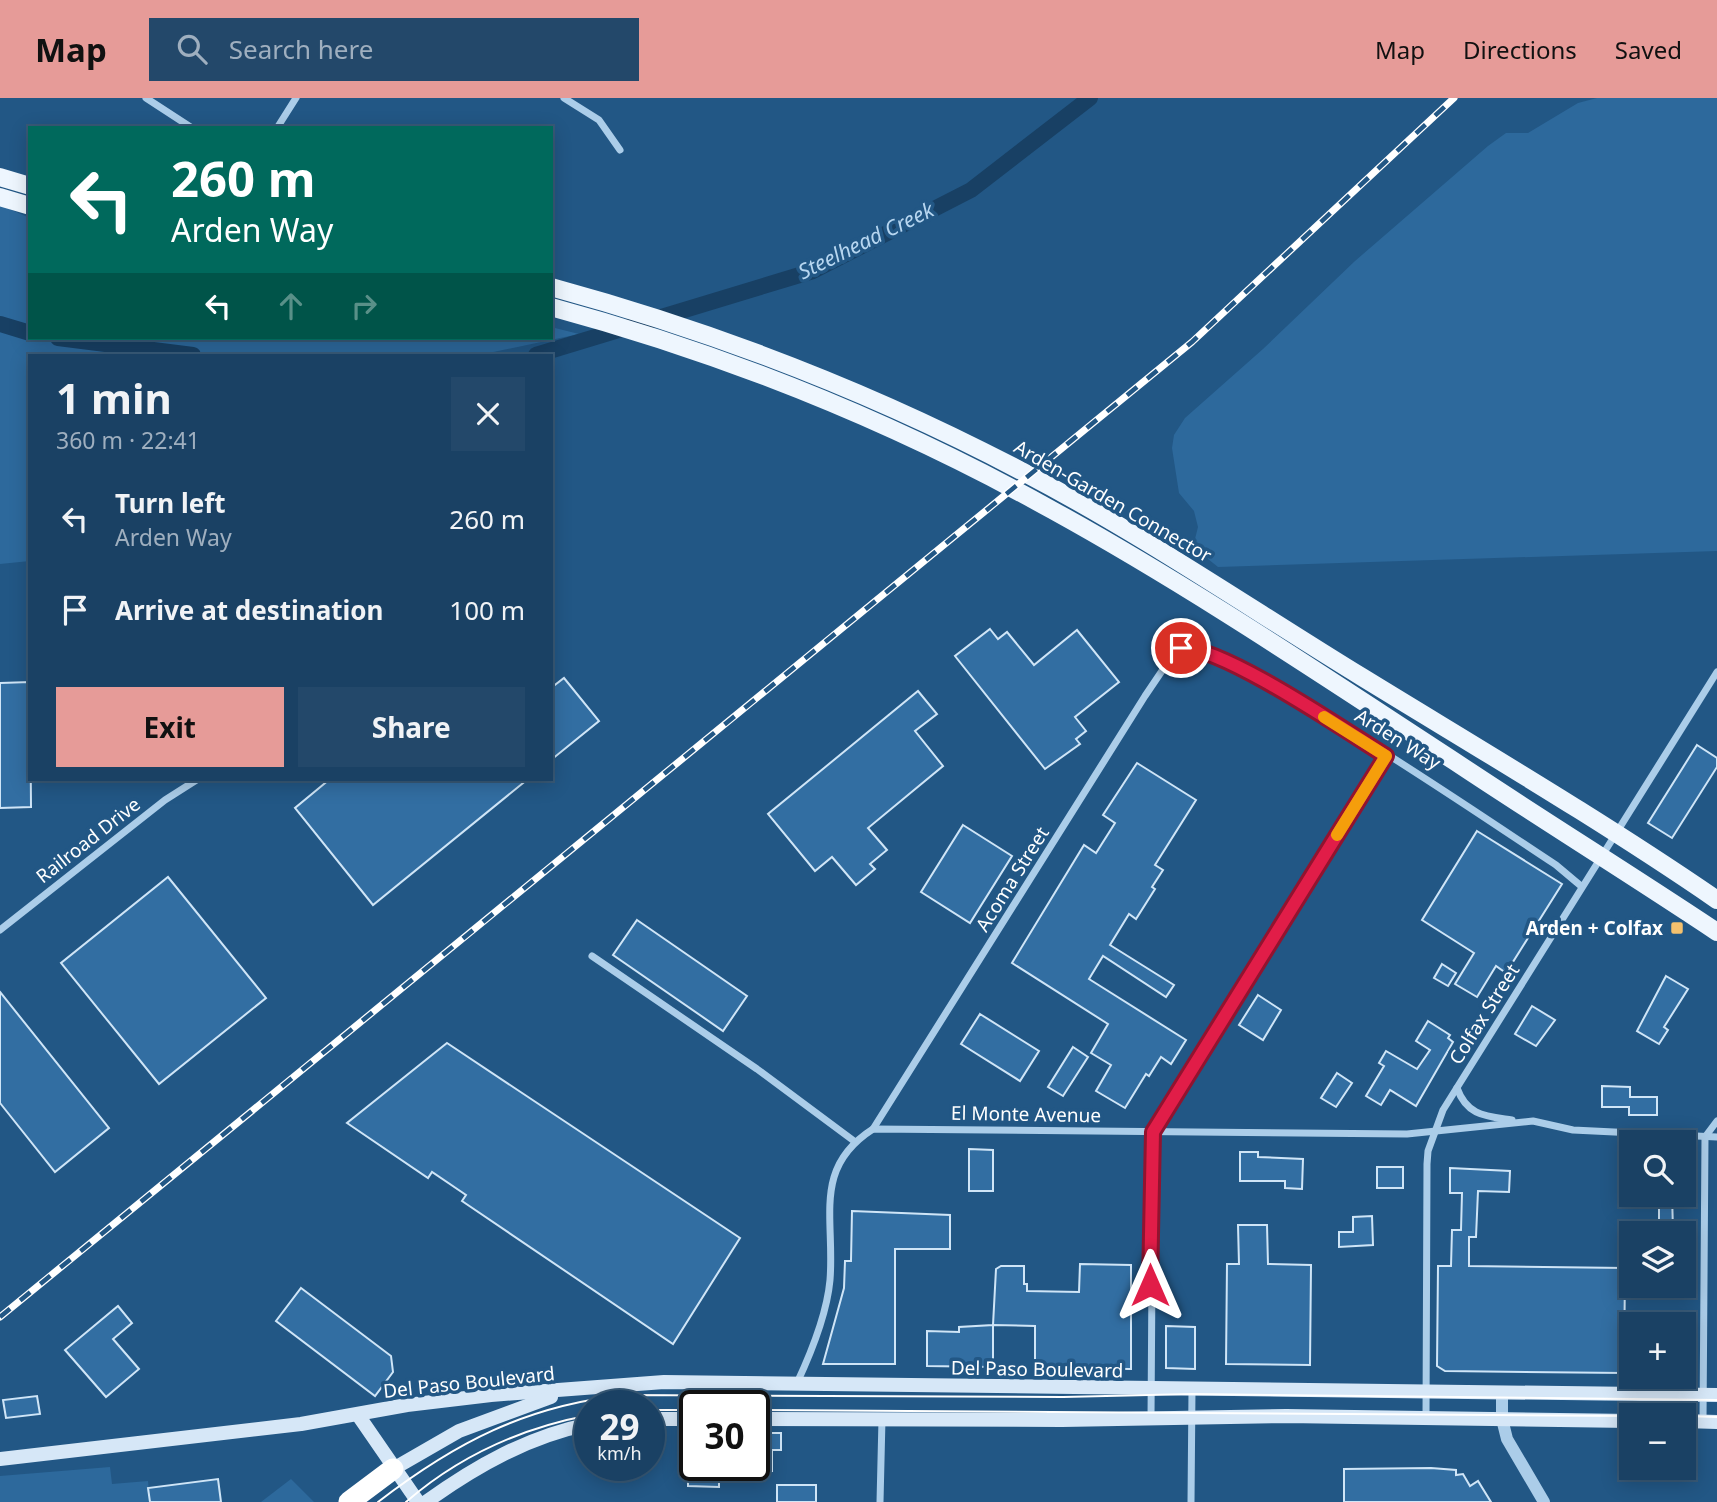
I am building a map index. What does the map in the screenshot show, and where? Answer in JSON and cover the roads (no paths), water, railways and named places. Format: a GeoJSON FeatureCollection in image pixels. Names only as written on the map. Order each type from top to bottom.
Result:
{"type":"FeatureCollection","features":[{"type":"Feature","properties":{"kind":"highway"},"geometry":{"type":"LineString","coordinates":[[349,1502],[393,1469]]}},
{"type":"Feature","properties":{"kind":"main road"},"geometry":{"type":"LineString","coordinates":[[0,177],[28,185]]}},
{"type":"Feature","properties":{"kind":"main road"},"geometry":{"type":"LineString","coordinates":[[0,197],[28,205]]}},
{"type":"Feature","properties":{"kind":"main road","name":"Arden-Garden Connector"},"geometry":{"type":"LineString","coordinates":[[553,288],[722,340],[836,384],[934,428],[1077,502],[1615,832]]}},
{"type":"Feature","properties":{"kind":"main road","name":"Arden-Garden Connector"},"geometry":{"type":"LineString","coordinates":[[553,308],[740,368],[920,442],[1102,538],[1600,854]]}},
{"type":"Feature","properties":{"kind":"main road"},"geometry":{"type":"LineString","coordinates":[[1615,832],[1717,900]]}},
{"type":"Feature","properties":{"kind":"main road"},"geometry":{"type":"LineString","coordinates":[[1600,854],[1717,932]]}},
{"type":"Feature","properties":{"kind":"main road","name":"Del Paso Boulevard"},"geometry":{"type":"LineString","coordinates":[[576,1390],[664,1382],[1717,1395]]}},
{"type":"Feature","properties":{"kind":"main road","name":"Del Paso Boulevard"},"geometry":{"type":"LineString","coordinates":[[0,1459],[167,1441],[479,1396],[574,1390]]}},
{"type":"Feature","properties":{"kind":"main road"},"geometry":{"type":"LineString","coordinates":[[393,1469],[426,1449],[502,1413],[574,1391]]}},
{"type":"Feature","properties":{"kind":"main road"},"geometry":{"type":"LineString","coordinates":[[358,1415],[418,1502]]}},
{"type":"Feature","properties":{"kind":"main road"},"geometry":{"type":"LineString","coordinates":[[770,1419],[1426,1417],[1619,1421]]}},
{"type":"Feature","properties":{"kind":"main road"},"geometry":{"type":"LineString","coordinates":[[426,1502],[514,1448],[548,1434],[574,1428]]}},
{"type":"Feature","properties":{"kind":"street"},"geometry":{"type":"LineString","coordinates":[[146,98],[189,126]]}},
{"type":"Feature","properties":{"kind":"street"},"geometry":{"type":"LineString","coordinates":[[278,126],[296,98]]}},
{"type":"Feature","properties":{"kind":"street"},"geometry":{"type":"LineString","coordinates":[[564,98],[598,120],[620,150]]}},
{"type":"Feature","properties":{"kind":"street","name":"Arden Way"},"geometry":{"type":"LineString","coordinates":[[1181,648],[1207,654],[1259,678],[1556,864],[1581,886]]}},
{"type":"Feature","properties":{"kind":"street","name":"Acoma Street"},"geometry":{"type":"LineString","coordinates":[[873,1129],[1163,667],[1181,648]]}},
{"type":"Feature","properties":{"kind":"street","name":"Colfax Street"},"geometry":{"type":"LineString","coordinates":[[1426,1417],[1427,1164],[1433,1132],[1600,854],[1717,672]]}},
{"type":"Feature","properties":{"kind":"street"},"geometry":{"type":"LineString","coordinates":[[1151,1419],[1153,1132],[1386,756]]}},
{"type":"Feature","properties":{"kind":"street","name":"Railroad Drive"},"geometry":{"type":"LineString","coordinates":[[0,930],[165,800],[195,781]]}},
{"type":"Feature","properties":{"kind":"street"},"geometry":{"type":"LineString","coordinates":[[592,956],[757,1069],[854,1141]]}},
{"type":"Feature","properties":{"kind":"street","name":"El Monte Avenue"},"geometry":{"type":"LineString","coordinates":[[1457,1088],[1465,1104],[1475,1114],[1573,1130],[1717,1138]]}},
{"type":"Feature","properties":{"kind":"street"},"geometry":{"type":"LineString","coordinates":[[1710,1422],[1702,1394],[1705,1138],[1717,1121]]}},
{"type":"Feature","properties":{"kind":"street","name":"El Monte Avenue"},"geometry":{"type":"LineString","coordinates":[[873,1129],[1433,1132],[1521,1122]]}},
{"type":"Feature","properties":{"kind":"street"},"geometry":{"type":"LineString","coordinates":[[797,1383],[806,1363],[830,1280],[831,1183],[840,1159],[854,1141],[873,1129]]}},
{"type":"Feature","properties":{"kind":"street"},"geometry":{"type":"LineString","coordinates":[[1191,1502],[1192,1390]]}},
{"type":"Feature","properties":{"kind":"street"},"geometry":{"type":"LineString","coordinates":[[1503,1393],[1502,1419],[1507,1439],[1544,1502]]}},
{"type":"Feature","properties":{"kind":"street"},"geometry":{"type":"LineString","coordinates":[[880,1502],[882,1419]]}},
{"type":"Feature","properties":{"kind":"waterway","name":"Steelhead Creek"},"geometry":{"type":"LineString","coordinates":[[539,354],[813,271],[971,190],[1090,98]]}},
{"type":"Feature","properties":{"kind":"waterway","name":"Steelhead Creek"},"geometry":{"type":"LineString","coordinates":[[0,324],[28,332]]}},
{"type":"Feature","properties":{"kind":"waterway","name":"Steelhead Creek"},"geometry":{"type":"LineString","coordinates":[[74,340],[185,354]]}},
{"type":"Feature","properties":{"kind":"tram line"},"geometry":{"type":"LineString","coordinates":[[378,1502],[436,1462],[494,1430],[555,1408],[624,1395],[1063,1397],[1192,1394],[1717,1400]]}},
{"type":"Feature","properties":{"kind":"tram line"},"geometry":{"type":"LineString","coordinates":[[665,1410],[679,1410]]}},
{"type":"Feature","properties":{"kind":"tram line"},"geometry":{"type":"LineString","coordinates":[[770,1410],[1619,1416]]}},
{"type":"Feature","properties":{"kind":"tram line"},"geometry":{"type":"LineString","coordinates":[[1696,1416],[1717,1417]]}},
{"type":"Feature","properties":{"kind":"tram line"},"geometry":{"type":"LineString","coordinates":[[406,1502],[447,1471],[492,1446],[515,1436],[574,1419]]}},
{"type":"Feature","properties":{"kind":"railway"},"geometry":{"type":"LineString","coordinates":[[0,1317],[1192,342],[1454,98]]}},
{"type":"Feature","properties":{"kind":"place","name":"Arden + Colfax"},"geometry":{"type":"Point","coordinates":[1677,928]}}]}
